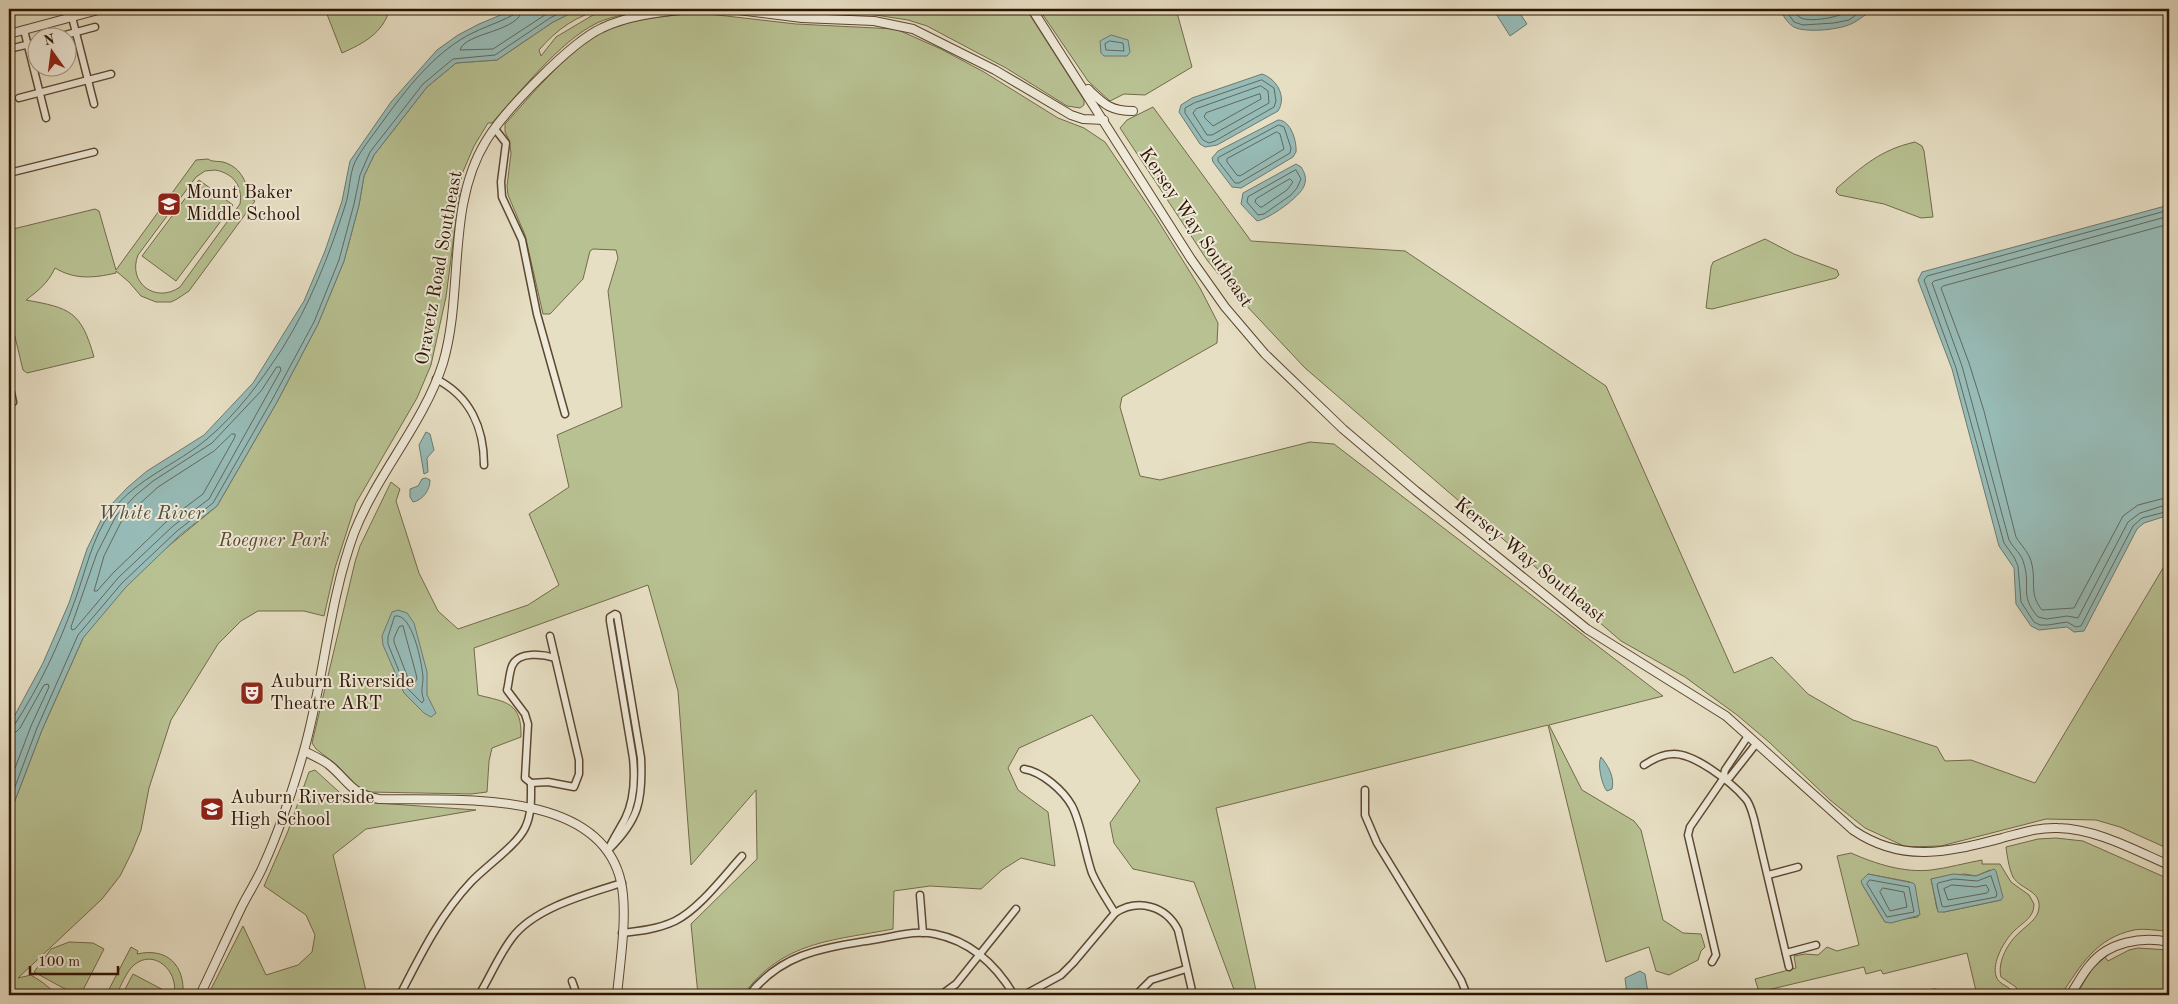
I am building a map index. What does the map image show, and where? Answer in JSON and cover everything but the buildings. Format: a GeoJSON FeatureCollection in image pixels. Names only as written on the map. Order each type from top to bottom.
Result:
{"type":"FeatureCollection","features":[{"type":"Feature","properties":{"kind":"street"},"geometry":{"type":"LineString","coordinates":[[9,34],[102,9]]}},
{"type":"Feature","properties":{"kind":"street","name":"Oravetz Road Southeast"},"geometry":{"type":"LineString","coordinates":[[200,995],[263,866],[287,804],[304,751],[333,610],[355,533],[384,474],[436,379],[443,362],[458,236],[470,180],[478,156],[495,129],[559,60],[592,32],[624,20],[687,9]]}},
{"type":"Feature","properties":{"kind":"street"},"geometry":{"type":"LineString","coordinates":[[730,9],[802,18],[874,21],[913,29],[995,70],[1070,116],[1104,120]]}},
{"type":"Feature","properties":{"kind":"street","name":"Kersey Way Southeast"},"geometry":{"type":"LineString","coordinates":[[1032,9],[1191,259],[1225,307],[1272,360],[1343,429],[1416,491],[1587,629],[1726,716],[1847,825],[1863,837],[1889,848],[1916,853],[1943,852],[2029,830],[2058,828],[2092,833],[2169,865]]}},
{"type":"Feature","properties":{"kind":"street"},"geometry":{"type":"LineString","coordinates":[[72,17],[75,28]]}},
{"type":"Feature","properties":{"kind":"street"},"geometry":{"type":"LineString","coordinates":[[78,31],[95,27]]}},
{"type":"Feature","properties":{"kind":"street"},"geometry":{"type":"LineString","coordinates":[[24,30],[46,118]]}},
{"type":"Feature","properties":{"kind":"street"},"geometry":{"type":"LineString","coordinates":[[78,40],[94,104]]}},
{"type":"Feature","properties":{"kind":"street"},"geometry":{"type":"LineString","coordinates":[[9,49],[27,44]]}},
{"type":"Feature","properties":{"kind":"street"},"geometry":{"type":"LineString","coordinates":[[19,98],[111,74]]}},
{"type":"Feature","properties":{"kind":"street"},"geometry":{"type":"LineString","coordinates":[[1078,79],[1105,105],[1114,110],[1133,111]]}},
{"type":"Feature","properties":{"kind":"street"},"geometry":{"type":"LineString","coordinates":[[495,129],[506,143],[502,182],[504,202],[522,240],[537,314],[565,414]]}},
{"type":"Feature","properties":{"kind":"street"},"geometry":{"type":"LineString","coordinates":[[9,173],[94,152]]}},
{"type":"Feature","properties":{"kind":"street"},"geometry":{"type":"LineString","coordinates":[[436,379],[458,393],[471,410],[481,437],[484,465]]}},
{"type":"Feature","properties":{"kind":"street"},"geometry":{"type":"LineString","coordinates":[[9,383],[11,402]]}},
{"type":"Feature","properties":{"kind":"street"},"geometry":{"type":"LineString","coordinates":[[615,614],[617,615],[641,758],[642,779],[634,819],[624,835],[608,850],[626,817],[634,780],[633,758],[610,621],[612,615],[615,614]]}},
{"type":"Feature","properties":{"kind":"street"},"geometry":{"type":"LineString","coordinates":[[550,636],[579,760],[579,774],[574,787],[548,782],[531,783],[525,778],[528,724],[525,714],[507,690],[512,665],[517,659],[541,654],[555,658]]}},
{"type":"Feature","properties":{"kind":"street"},"geometry":{"type":"LineString","coordinates":[[1712,962],[1716,955],[1688,835],[1690,827],[1723,779],[1725,770],[1748,736]]}},
{"type":"Feature","properties":{"kind":"street"},"geometry":{"type":"LineString","coordinates":[[1723,779],[1730,778],[1756,744]]}},
{"type":"Feature","properties":{"kind":"street"},"geometry":{"type":"LineString","coordinates":[[304,751],[329,765],[351,788],[367,797],[508,804],[559,816],[584,828],[608,850],[615,861],[622,883],[624,901],[616,995],[596,995]]}},
{"type":"Feature","properties":{"kind":"street"},"geometry":{"type":"LineString","coordinates":[[1644,765],[1654,758],[1672,754],[1693,758],[1723,779],[1746,799],[1752,812],[1789,967]]}},
{"type":"Feature","properties":{"kind":"street"},"geometry":{"type":"LineString","coordinates":[[1024,768],[1039,774],[1056,788],[1072,806],[1092,872],[1099,888],[1115,913]]}},
{"type":"Feature","properties":{"kind":"street"},"geometry":{"type":"LineString","coordinates":[[400,995],[428,941],[448,910],[470,883],[520,836],[526,825],[531,808],[531,783]]}},
{"type":"Feature","properties":{"kind":"street"},"geometry":{"type":"LineString","coordinates":[[1365,790],[1365,815],[1376,843],[1457,975],[1467,995]]}},
{"type":"Feature","properties":{"kind":"street"},"geometry":{"type":"LineString","coordinates":[[622,933],[644,931],[674,922],[689,912],[742,856]]}},
{"type":"Feature","properties":{"kind":"street"},"geometry":{"type":"LineString","coordinates":[[1768,875],[1798,867]]}},
{"type":"Feature","properties":{"kind":"street"},"geometry":{"type":"LineString","coordinates":[[479,995],[511,939],[526,922],[552,909],[622,883]]}},
{"type":"Feature","properties":{"kind":"street"},"geometry":{"type":"LineString","coordinates":[[920,896],[923,933]]}},
{"type":"Feature","properties":{"kind":"street"},"geometry":{"type":"LineString","coordinates":[[1024,995],[1061,975],[1115,913],[1127,906],[1136,905],[1152,907],[1168,915],[1178,930],[1193,995]]}},
{"type":"Feature","properties":{"kind":"street"},"geometry":{"type":"LineString","coordinates":[[941,995],[956,984],[1016,909]]}},
{"type":"Feature","properties":{"kind":"street"},"geometry":{"type":"LineString","coordinates":[[749,995],[762,980],[787,962],[822,948],[923,933],[946,937],[966,945],[979,954],[1000,974],[1014,995]]}},
{"type":"Feature","properties":{"kind":"street"},"geometry":{"type":"LineString","coordinates":[[2070,995],[2090,964],[2115,946],[2140,940],[2157,939],[2169,942]]}},
{"type":"Feature","properties":{"kind":"street"},"geometry":{"type":"LineString","coordinates":[[1786,953],[1816,945]]}},
{"type":"Feature","properties":{"kind":"street"},"geometry":{"type":"LineString","coordinates":[[1136,995],[1150,980],[1186,969]]}},
{"type":"Feature","properties":{"kind":"street"},"geometry":{"type":"LineString","coordinates":[[572,981],[577,995]]}},
{"type":"Feature","properties":{"kind":"street"},"geometry":{"type":"LineString","coordinates":[[1924,995],[1939,994]]}},
{"type":"Feature","properties":{"kind":"green space"},"geometry":{"type":"Polygon","coordinates":[[[325,9],[390,9],[387,18],[371,37],[342,53],[325,9]]]}},
{"type":"Feature","properties":{"kind":"green space","name":"Roegner Park"},"geometry":{"type":"Polygon","coordinates":[[[579,9],[604,9],[576,19],[560,29],[539,50],[541,56],[556,37],[593,15],[623,9],[653,9],[604,20],[583,31],[555,54],[492,123],[488,123],[474,146],[462,174],[446,297],[431,365],[417,398],[356,503],[335,568],[324,616],[304,611],[258,611],[241,621],[218,644],[171,720],[149,788],[141,830],[120,876],[102,899],[18,978],[31,975],[58,995],[9,995],[9,816],[42,730],[83,638],[119,587],[217,506],[277,402],[318,324],[344,261],[359,205],[364,176],[374,155],[427,87],[456,63],[497,60],[553,22],[579,9]]]}},
{"type":"Feature","properties":{"kind":"green space"},"geometry":{"type":"Polygon","coordinates":[[[777,9],[1026,9],[1084,100],[1084,105],[1080,108],[1067,106],[1006,68],[927,26],[908,20],[862,13],[805,12],[777,9]]]}},
{"type":"Feature","properties":{"kind":"green space"},"geometry":{"type":"Polygon","coordinates":[[[1039,9],[1176,9],[1192,67],[1145,95],[1124,94],[1110,101],[1088,81],[1039,9]]]}},
{"type":"Feature","properties":{"kind":"green space"},"geometry":{"type":"Polygon","coordinates":[[[700,13],[796,24],[896,29],[941,49],[984,72],[1058,118],[1084,128],[1105,142],[1157,219],[1200,288],[1218,323],[1217,343],[1122,397],[1120,407],[1140,476],[1160,480],[1310,442],[1334,444],[1663,696],[1549,725],[1582,790],[1634,821],[1641,830],[1663,920],[1683,933],[1701,934],[1705,947],[1701,951],[1698,960],[1669,975],[1656,971],[1649,947],[1606,962],[1548,725],[1216,808],[1257,995],[1236,995],[1194,882],[1133,869],[1114,843],[1110,823],[1140,781],[1092,715],[1019,748],[1008,768],[1018,790],[1048,812],[1055,866],[1021,858],[1002,870],[981,889],[930,886],[894,891],[893,929],[810,946],[775,964],[758,977],[743,995],[698,995],[691,924],[757,859],[756,790],[691,865],[678,691],[648,585],[474,648],[478,695],[504,702],[510,706],[515,710],[521,725],[521,737],[492,748],[489,761],[487,792],[471,794],[369,792],[359,788],[337,765],[316,749],[312,743],[355,562],[360,546],[391,482],[400,489],[396,501],[419,573],[438,611],[458,629],[528,605],[559,585],[529,514],[569,487],[557,435],[622,407],[608,291],[618,258],[616,250],[593,249],[590,251],[583,279],[550,314],[543,314],[525,235],[508,195],[507,186],[511,153],[509,140],[505,132],[505,124],[559,66],[596,35],[631,22],[700,13]]]}},
{"type":"Feature","properties":{"kind":"green space"},"geometry":{"type":"Polygon","coordinates":[[[1153,107],[1251,241],[1405,251],[1606,386],[1734,673],[1772,657],[1808,694],[1853,720],[1937,747],[1945,761],[1971,760],[2035,783],[2169,558],[2169,849],[2120,827],[2096,820],[2046,819],[1941,846],[1906,847],[1865,828],[1830,800],[1769,742],[1737,715],[1685,677],[1621,641],[1305,368],[1228,286],[1207,260],[1120,128],[1127,120],[1153,107]]]}},
{"type":"Feature","properties":{"kind":"green space"},"geometry":{"type":"Polygon","coordinates":[[[1915,142],[1922,146],[1924,151],[1933,217],[1921,218],[1884,204],[1839,195],[1836,192],[1837,188],[1855,173],[1882,154],[1915,142]]]}},
{"type":"Feature","properties":{"kind":"green space"},"geometry":{"type":"Polygon","coordinates":[[[208,159],[223,162],[234,167],[242,176],[250,198],[255,201],[189,291],[171,302],[156,302],[141,296],[116,271],[116,273],[108,275],[85,277],[70,275],[55,268],[43,286],[26,300],[63,309],[72,314],[84,330],[94,357],[27,373],[23,370],[9,312],[9,230],[95,209],[99,211],[116,270],[196,160],[208,159]],[[215,170],[205,171],[196,177],[138,255],[137,274],[140,282],[146,288],[153,292],[162,293],[171,292],[180,287],[240,204],[241,197],[238,186],[232,177],[215,170]]]}},
{"type":"Feature","properties":{"kind":"green space"},"geometry":{"type":"Polygon","coordinates":[[[199,180],[233,205],[176,281],[142,256],[199,180]]]}},
{"type":"Feature","properties":{"kind":"green space"},"geometry":{"type":"Polygon","coordinates":[[[1765,239],[1794,254],[1837,270],[1839,275],[1836,278],[1712,309],[1706,308],[1713,262],[1765,239]]]}},
{"type":"Feature","properties":{"kind":"green space"},"geometry":{"type":"Polygon","coordinates":[[[315,770],[349,801],[476,810],[366,829],[333,855],[367,995],[208,995],[243,926],[266,975],[298,965],[312,952],[315,935],[306,915],[264,886],[288,831],[309,772],[315,770]]]}},
{"type":"Feature","properties":{"kind":"green space"},"geometry":{"type":"Polygon","coordinates":[[[2056,838],[2083,841],[2169,879],[2169,931],[2134,930],[2109,939],[2099,946],[2083,963],[2061,995],[2018,995],[2016,987],[2001,977],[2002,959],[2011,941],[2037,915],[2039,902],[2034,894],[2013,877],[2006,847],[2038,839],[2056,838]]]}},
{"type":"Feature","properties":{"kind":"green space"},"geometry":{"type":"Polygon","coordinates":[[[1851,853],[1880,864],[1900,869],[1921,871],[1982,860],[1982,864],[2000,864],[2011,882],[2029,895],[2034,904],[2034,909],[2030,916],[2006,940],[1997,958],[1996,976],[2014,995],[1977,995],[1967,953],[1883,974],[1881,970],[1866,974],[1864,967],[1759,992],[1755,979],[1796,968],[1794,956],[1805,954],[1818,955],[1827,947],[1837,951],[1859,945],[1837,856],[1851,853]],[[1990,870],[1976,876],[1964,874],[1931,879],[1937,909],[1944,912],[2001,900],[1990,870]],[[1868,874],[1862,884],[1885,922],[1918,917],[1910,882],[1868,874]]]}},
{"type":"Feature","properties":{"kind":"green space"},"geometry":{"type":"Polygon","coordinates":[[[69,942],[93,943],[104,949],[81,994],[76,995],[34,972],[51,949],[69,942]]]}},
{"type":"Feature","properties":{"kind":"green space"},"geometry":{"type":"Polygon","coordinates":[[[131,947],[138,951],[137,954],[158,953],[172,961],[181,975],[183,995],[174,995],[175,986],[169,970],[157,961],[149,959],[142,960],[131,968],[116,995],[106,995],[131,947]]]}},
{"type":"Feature","properties":{"kind":"green space"},"geometry":{"type":"Polygon","coordinates":[[[2138,948],[2169,950],[2169,995],[2076,995],[2092,969],[2105,957],[2108,961],[2129,950],[2138,948]]]}},
{"type":"Feature","properties":{"kind":"green space"},"geometry":{"type":"Polygon","coordinates":[[[133,974],[169,993],[168,995],[122,995],[133,974]]]}},
{"type":"Feature","properties":{"kind":"water","name":"White River"},"geometry":{"type":"Polygon","coordinates":[[[515,9],[579,9],[553,22],[497,60],[456,63],[427,87],[374,155],[364,176],[359,205],[344,261],[318,324],[277,402],[217,506],[180,535],[126,587],[83,638],[42,730],[9,816],[9,726],[43,663],[69,603],[87,549],[106,510],[128,487],[147,471],[204,435],[253,383],[304,301],[325,251],[342,201],[350,161],[391,102],[437,50],[458,35],[515,9]]]}},
{"type":"Feature","properties":{"kind":"water"},"geometry":{"type":"Polygon","coordinates":[[[1493,9],[1517,9],[1527,24],[1510,36],[1493,9]]]}},
{"type":"Feature","properties":{"kind":"water"},"geometry":{"type":"Polygon","coordinates":[[[1779,9],[1877,9],[1845,26],[1806,30],[1792,26],[1779,9]]]}},
{"type":"Feature","properties":{"kind":"water"},"geometry":{"type":"Polygon","coordinates":[[[1111,35],[1128,40],[1130,52],[1127,56],[1104,56],[1101,53],[1100,41],[1111,35]]]}},
{"type":"Feature","properties":{"kind":"water"},"geometry":{"type":"Polygon","coordinates":[[[1262,74],[1272,80],[1279,89],[1281,106],[1278,111],[1217,145],[1205,147],[1200,144],[1179,112],[1181,105],[1192,98],[1262,74]]]}},
{"type":"Feature","properties":{"kind":"water"},"geometry":{"type":"Polygon","coordinates":[[[1278,120],[1283,121],[1290,127],[1296,148],[1293,157],[1241,188],[1232,187],[1212,158],[1218,151],[1278,120]]]}},
{"type":"Feature","properties":{"kind":"water"},"geometry":{"type":"Polygon","coordinates":[[[1296,164],[1301,167],[1305,176],[1305,183],[1301,191],[1284,207],[1257,221],[1241,204],[1243,193],[1296,164]]]}},
{"type":"Feature","properties":{"kind":"water"},"geometry":{"type":"Polygon","coordinates":[[[2169,205],[2169,515],[2144,523],[2137,529],[2084,631],[2074,632],[2067,627],[2039,630],[2031,626],[2016,604],[2014,568],[1999,546],[1952,369],[1918,280],[1922,272],[2169,205]]]}},
{"type":"Feature","properties":{"kind":"water"},"geometry":{"type":"Polygon","coordinates":[[[426,432],[430,434],[434,450],[427,458],[428,472],[424,474],[419,445],[426,432]]]}},
{"type":"Feature","properties":{"kind":"water"},"geometry":{"type":"Polygon","coordinates":[[[422,479],[430,480],[427,491],[423,497],[413,502],[410,497],[410,489],[418,486],[422,479]]]}},
{"type":"Feature","properties":{"kind":"water"},"geometry":{"type":"Polygon","coordinates":[[[398,610],[407,613],[414,623],[427,672],[427,695],[436,713],[431,717],[424,713],[404,693],[383,645],[382,636],[392,612],[398,610]]]}},
{"type":"Feature","properties":{"kind":"water"},"geometry":{"type":"Polygon","coordinates":[[[1601,757],[1613,780],[1612,789],[1607,791],[1603,785],[1601,775],[1601,757]]]}},
{"type":"Feature","properties":{"kind":"water"},"geometry":{"type":"Polygon","coordinates":[[[1994,869],[2003,897],[2001,900],[1938,912],[1931,879],[1953,874],[1976,876],[1994,869]]]}},
{"type":"Feature","properties":{"kind":"water"},"geometry":{"type":"Polygon","coordinates":[[[1868,874],[1913,883],[1915,885],[1920,915],[1891,923],[1885,922],[1862,884],[1861,881],[1868,874]]]}},
{"type":"Feature","properties":{"kind":"water"},"geometry":{"type":"Polygon","coordinates":[[[1640,971],[1645,974],[1648,993],[1645,995],[1627,995],[1625,978],[1640,971]]]}},
{"type":"Feature","properties":{"kind":"place","name":"Mount Baker Middle School"},"geometry":{"type":"Point","coordinates":[169,204]}},
{"type":"Feature","properties":{"kind":"place","name":"Auburn Riverside Theatre ART"},"geometry":{"type":"Point","coordinates":[252,693]}},
{"type":"Feature","properties":{"kind":"place","name":"Auburn Riverside High School"},"geometry":{"type":"Point","coordinates":[212,809]}}]}
